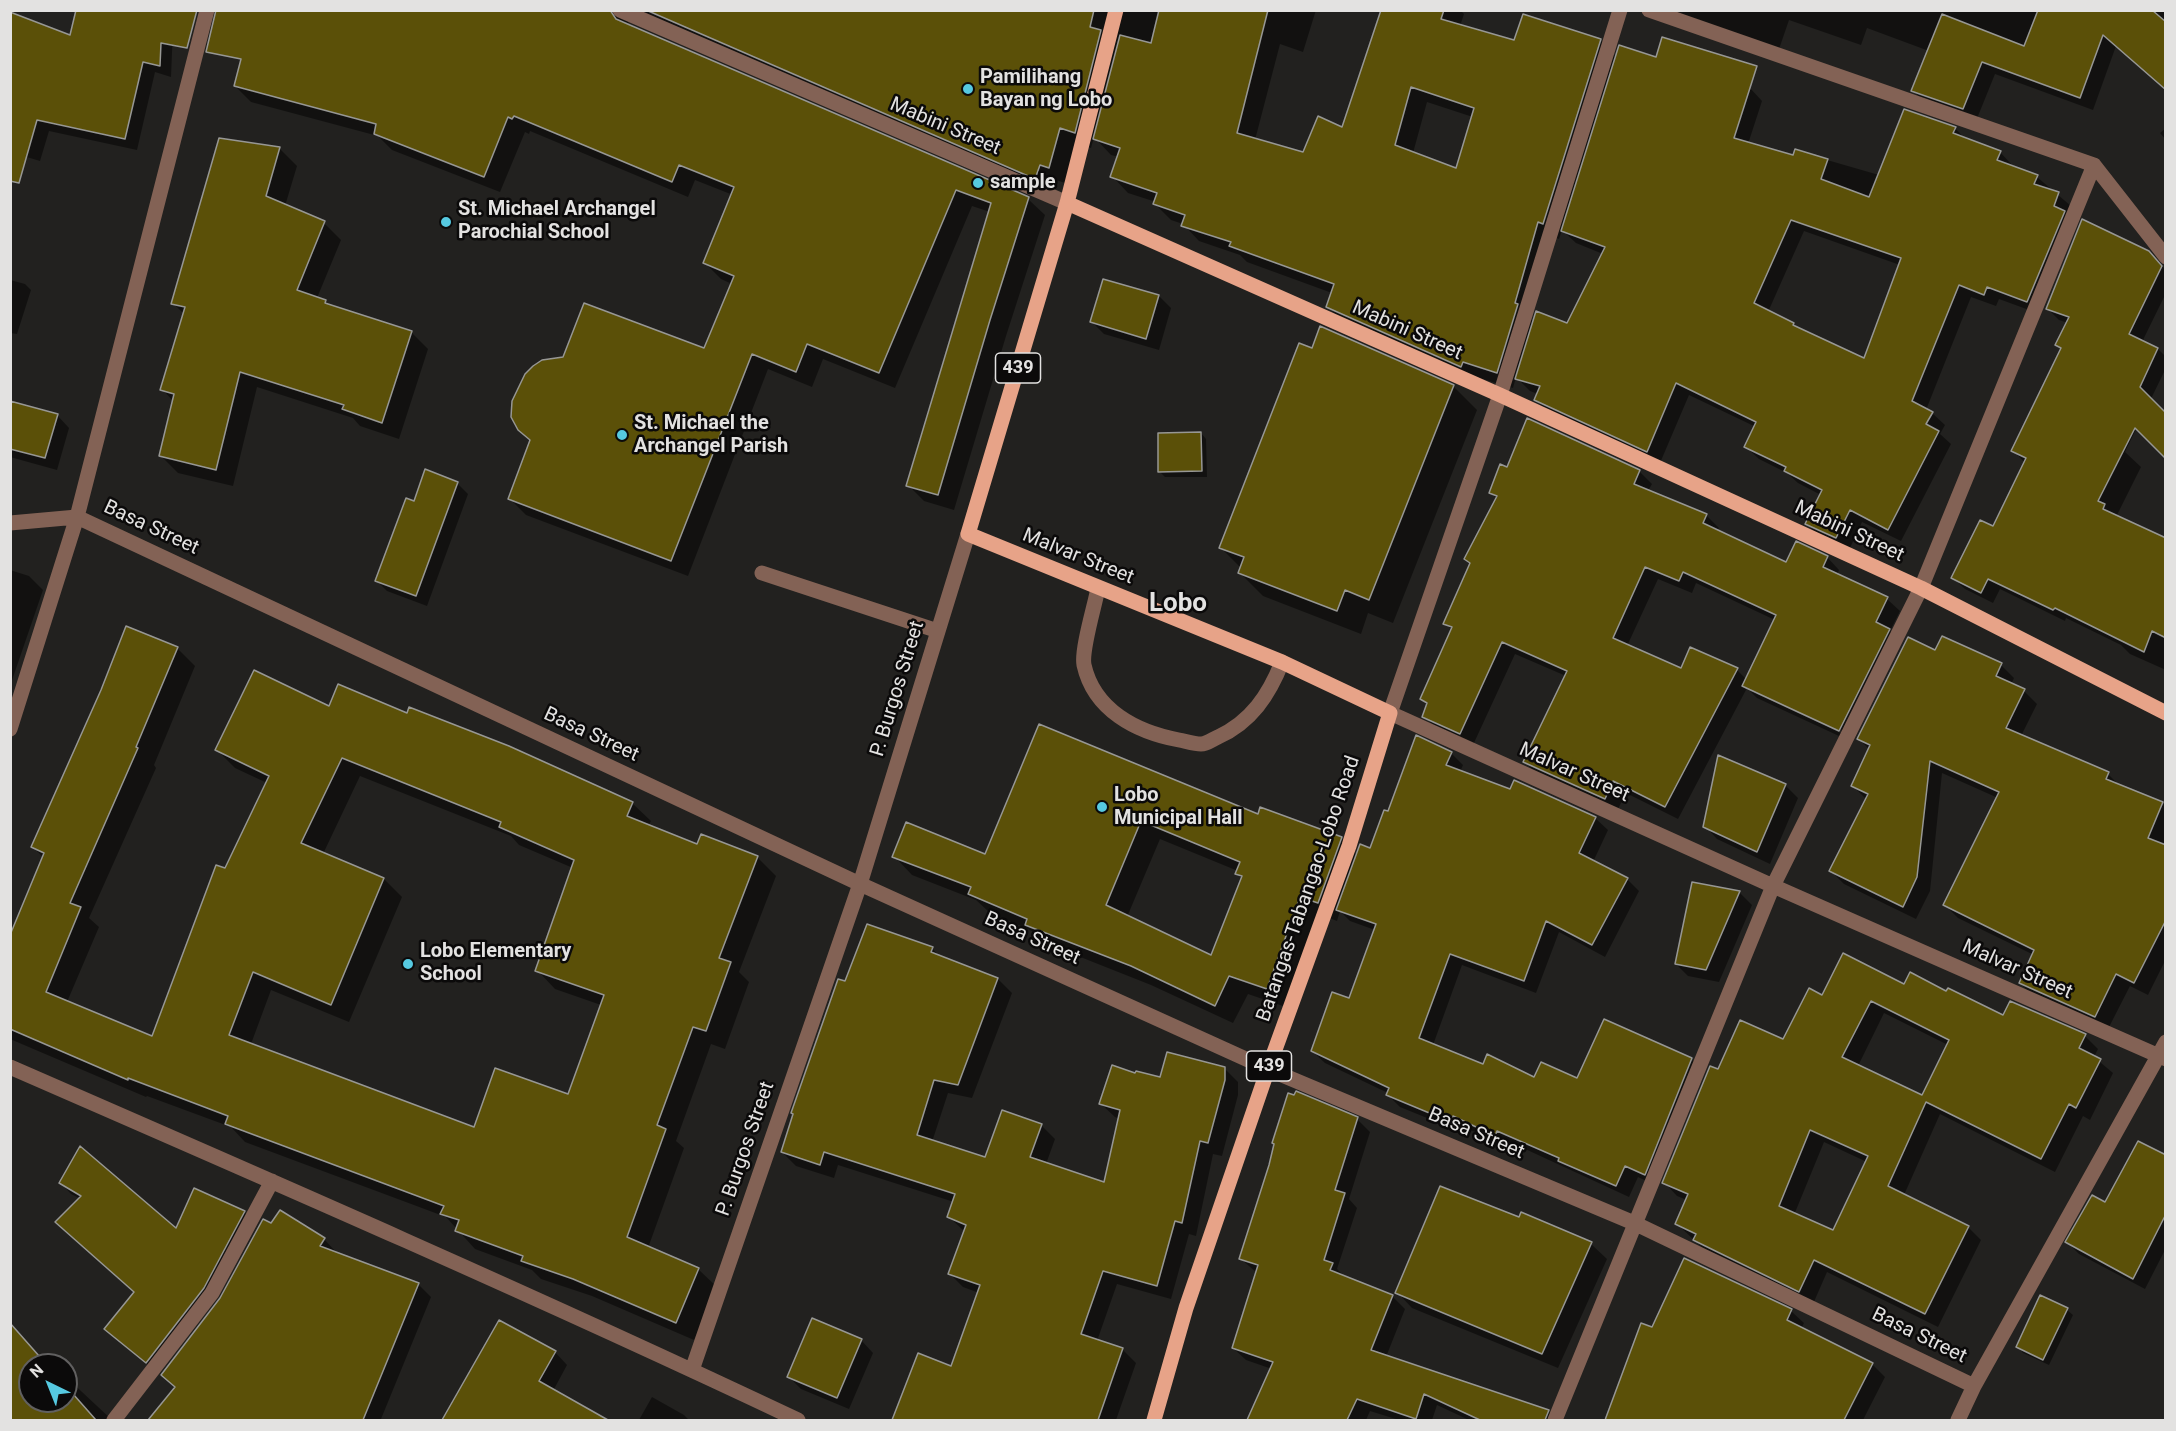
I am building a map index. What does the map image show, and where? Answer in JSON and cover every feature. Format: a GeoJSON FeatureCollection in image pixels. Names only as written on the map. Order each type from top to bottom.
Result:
{"type":"FeatureCollection","features":[{"type":"Feature","properties":{"kind":"main road","name":"P. Burgos Street"},"geometry":{"type":"LineString","coordinates":[[968,534],[1067,203],[1116,10]]}},
{"type":"Feature","properties":{"kind":"main road","name":"Mabini Street"},"geometry":{"type":"LineString","coordinates":[[1067,203],[1500,395],[1921,588],[2166,713]]}},
{"type":"Feature","properties":{"kind":"main road","name":"Malvar Street"},"geometry":{"type":"LineString","coordinates":[[968,534],[1282,662],[1390,713]]}},
{"type":"Feature","properties":{"kind":"main road","name":"Batangas-Tabangao-Lobo Road"},"geometry":{"type":"LineString","coordinates":[[1154,1420],[1186,1308],[1268,1069],[1349,846],[1390,713]]}},
{"type":"Feature","properties":{"kind":"street"},"geometry":{"type":"LineString","coordinates":[[10,729],[77,517],[207,10]]}},
{"type":"Feature","properties":{"kind":"street","name":"Mabini Street"},"geometry":{"type":"LineString","coordinates":[[620,10],[1067,203]]}},
{"type":"Feature","properties":{"kind":"street"},"geometry":{"type":"LineString","coordinates":[[1390,713],[1500,395],[1620,10]]}},
{"type":"Feature","properties":{"kind":"street"},"geometry":{"type":"LineString","coordinates":[[1649,10],[1679,15],[2094,165],[2166,257]]}},
{"type":"Feature","properties":{"kind":"street"},"geometry":{"type":"LineString","coordinates":[[1555,1420],[1773,886],[1921,588],[2094,165]]}},
{"type":"Feature","properties":{"kind":"street"},"geometry":{"type":"LineString","coordinates":[[10,523],[77,517]]}},
{"type":"Feature","properties":{"kind":"street","name":"Basa Street"},"geometry":{"type":"LineString","coordinates":[[77,517],[860,884],[1268,1069],[1635,1223],[1974,1386]]}},
{"type":"Feature","properties":{"kind":"street","name":"P. Burgos Street"},"geometry":{"type":"LineString","coordinates":[[692,1370],[860,884],[968,534]]}},
{"type":"Feature","properties":{"kind":"street"},"geometry":{"type":"LineString","coordinates":[[762,573],[938,631]]}},
{"type":"Feature","properties":{"kind":"street"},"geometry":{"type":"LineString","coordinates":[[1098,588],[1083,662],[1091,685],[1107,708],[1127,724],[1163,737],[1202,744],[1233,730],[1253,713],[1272,687],[1282,662]]}},
{"type":"Feature","properties":{"kind":"street","name":"Malvar Street"},"geometry":{"type":"LineString","coordinates":[[1390,713],[1773,886],[2163,1052]]}},
{"type":"Feature","properties":{"kind":"street"},"geometry":{"type":"LineString","coordinates":[[1958,1420],[1974,1386],[2163,1052]]}},
{"type":"Feature","properties":{"kind":"street"},"geometry":{"type":"LineString","coordinates":[[10,1067],[272,1181],[798,1420]]}},
{"type":"Feature","properties":{"kind":"street"},"geometry":{"type":"LineString","coordinates":[[114,1420],[212,1293],[272,1181]]}},
{"type":"Feature","properties":{"kind":"building"},"geometry":{"type":"Polygon","coordinates":[[[76,10],[197,10],[187,48],[161,43],[160,66],[143,62],[125,139],[37,120],[19,183],[10,181],[10,12],[70,35],[76,10]]]}},
{"type":"Feature","properties":{"kind":"building"},"geometry":{"type":"Polygon","coordinates":[[[216,10],[610,10],[616,19],[1029,197],[938,495],[906,486],[991,203],[956,190],[879,373],[807,344],[796,372],[752,354],[671,561],[508,499],[530,440],[518,430],[511,417],[512,401],[525,374],[533,366],[542,360],[563,357],[584,303],[704,348],[734,276],[703,263],[734,187],[679,165],[672,182],[514,116],[512,119],[508,117],[484,177],[374,134],[376,124],[234,86],[241,59],[206,52],[216,10]]]}},
{"type":"Feature","properties":{"kind":"building","name":"Pamilihang Bayan ng Lobo"},"geometry":{"type":"Polygon","coordinates":[[[646,10],[1094,10],[1090,27],[1101,30],[1075,133],[1060,128],[1049,168],[1040,165],[1035,179],[646,10]]]}},
{"type":"Feature","properties":{"kind":"building"},"geometry":{"type":"Polygon","coordinates":[[[1159,10],[1268,10],[1237,133],[1303,152],[1318,116],[1342,127],[1381,10],[1444,10],[1441,19],[1514,40],[1523,14],[1601,39],[1543,224],[1538,222],[1515,303],[1518,304],[1497,373],[1463,362],[1461,367],[1326,307],[1334,284],[1229,246],[1231,242],[1181,226],[1185,215],[1153,204],[1157,193],[1110,177],[1120,148],[1093,139],[1120,35],[1151,43],[1159,10]],[[1411,87],[1395,145],[1456,168],[1474,108],[1411,87]]]}},
{"type":"Feature","properties":{"kind":"building"},"geometry":{"type":"Polygon","coordinates":[[[2038,10],[2152,10],[2166,22],[2166,90],[2103,35],[2080,98],[1982,62],[1963,109],[1911,91],[1942,14],[2024,46],[2038,10]]]}},
{"type":"Feature","properties":{"kind":"building"},"geometry":{"type":"Polygon","coordinates":[[[1662,37],[1757,66],[1734,138],[1793,155],[1795,149],[1828,159],[1821,179],[1869,197],[1904,109],[1956,127],[1953,133],[2001,151],[1997,160],[2038,175],[2034,184],[2059,192],[2054,206],[2065,211],[2027,302],[1987,287],[1984,295],[1959,285],[1912,401],[1933,412],[1926,424],[1939,431],[1888,530],[1850,510],[1836,538],[1805,524],[1822,490],[1784,471],[1786,467],[1744,447],[1756,422],[1676,383],[1647,452],[1534,400],[1540,386],[1515,379],[1536,311],[1567,323],[1605,247],[1561,231],[1619,45],[1656,57],[1662,37]],[[1791,220],[1754,303],[1794,323],[1793,325],[1864,358],[1901,258],[1791,220]]]}},
{"type":"Feature","properties":{"kind":"building"},"geometry":{"type":"Polygon","coordinates":[[[219,138],[280,147],[266,196],[325,221],[297,290],[326,300],[325,303],[412,331],[382,423],[342,409],[344,405],[240,372],[216,470],[159,456],[174,394],[160,390],[185,307],[171,304],[219,138]]]}},
{"type":"Feature","properties":{"kind":"building"},"geometry":{"type":"Polygon","coordinates":[[[2082,219],[2149,251],[2162,266],[2129,334],[2158,348],[2140,387],[2166,413],[2166,459],[2135,428],[2098,501],[2105,504],[2103,509],[2166,538],[2166,638],[2152,631],[2144,652],[2055,608],[2053,610],[1988,579],[1981,593],[1951,578],[1980,520],[1993,526],[2026,458],[2011,451],[2061,348],[2055,345],[2069,317],[2046,309],[2082,219]]]}},
{"type":"Feature","properties":{"kind":"building"},"geometry":{"type":"Polygon","coordinates":[[[1103,279],[1159,295],[1146,339],[1090,322],[1103,279]]]}},
{"type":"Feature","properties":{"kind":"building"},"geometry":{"type":"Polygon","coordinates":[[[1320,326],[1454,385],[1369,600],[1345,590],[1337,611],[1238,573],[1244,557],[1219,548],[1299,343],[1312,348],[1320,326]]]}},
{"type":"Feature","properties":{"kind":"building"},"geometry":{"type":"Polygon","coordinates":[[[10,401],[58,414],[45,458],[10,449],[10,401]]]}},
{"type":"Feature","properties":{"kind":"building"},"geometry":{"type":"Polygon","coordinates":[[[1527,418],[1640,470],[1634,484],[1707,514],[1703,523],[1786,562],[1796,541],[1828,556],[1823,567],[1888,597],[1876,622],[1890,629],[1839,731],[1742,686],[1776,615],[1683,572],[1679,581],[1645,567],[1613,638],[1681,668],[1690,647],[1738,668],[1665,807],[1613,781],[1605,799],[1523,762],[1567,671],[1502,642],[1460,734],[1422,717],[1427,703],[1420,699],[1452,627],[1443,624],[1470,563],[1464,559],[1497,496],[1489,493],[1500,464],[1507,467],[1527,418]]]}},
{"type":"Feature","properties":{"kind":"building"},"geometry":{"type":"Polygon","coordinates":[[[1201,432],[1202,471],[1158,472],[1158,433],[1201,432]]]}},
{"type":"Feature","properties":{"kind":"building"},"geometry":{"type":"Polygon","coordinates":[[[425,469],[458,482],[416,596],[375,581],[406,498],[414,501],[425,469]]]}},
{"type":"Feature","properties":{"kind":"building"},"geometry":{"type":"Polygon","coordinates":[[[126,626],[178,647],[136,747],[138,748],[70,903],[81,907],[46,992],[152,1036],[216,865],[225,868],[269,776],[215,750],[254,670],[329,706],[338,684],[407,713],[409,707],[509,746],[633,802],[627,816],[697,844],[701,834],[758,856],[719,958],[731,962],[706,1031],[693,1027],[657,1125],[666,1129],[627,1237],[699,1268],[676,1323],[573,1279],[521,1261],[523,1256],[455,1231],[459,1220],[440,1214],[444,1206],[225,1124],[228,1116],[128,1078],[128,1080],[10,1029],[10,935],[44,853],[31,847],[101,690],[126,626]],[[342,758],[301,843],[384,878],[331,1005],[253,972],[229,1035],[474,1127],[495,1068],[568,1094],[604,995],[535,971],[574,860],[499,827],[501,822],[342,758]]]}},
{"type":"Feature","properties":{"kind":"building"},"geometry":{"type":"Polygon","coordinates":[[[1942,636],[2002,663],[1996,676],[2025,689],[2006,728],[2109,772],[2106,779],[2163,802],[2148,838],[2166,845],[2166,920],[2134,983],[2116,974],[2095,1017],[2019,983],[2034,950],[1943,905],[1999,792],[1930,761],[1917,877],[1903,907],[1829,871],[1868,794],[1851,786],[1870,745],[1857,739],[1908,637],[1935,650],[1942,636]]]}},
{"type":"Feature","properties":{"kind":"building"},"geometry":{"type":"Polygon","coordinates":[[[1039,724],[1258,814],[1260,807],[1342,837],[1318,903],[1300,897],[1267,989],[1229,976],[1215,1006],[1131,966],[1025,925],[1027,919],[968,894],[971,887],[892,857],[906,822],[985,854],[1039,724]],[[1141,821],[1106,905],[1211,955],[1242,876],[1235,874],[1240,862],[1141,821]]]}},
{"type":"Feature","properties":{"kind":"building"},"geometry":{"type":"Polygon","coordinates":[[[1416,735],[1452,752],[1446,765],[1510,789],[1514,780],[1596,817],[1579,853],[1628,878],[1592,945],[1546,921],[1524,981],[1450,954],[1419,1038],[1483,1064],[1487,1054],[1534,1077],[1541,1062],[1577,1078],[1604,1019],[1692,1058],[1645,1175],[1625,1166],[1616,1186],[1497,1131],[1495,1136],[1453,1116],[1451,1122],[1386,1095],[1389,1088],[1311,1051],[1332,992],[1349,998],[1376,924],[1336,910],[1360,844],[1370,848],[1384,810],[1388,811],[1416,735]]]}},
{"type":"Feature","properties":{"kind":"building"},"geometry":{"type":"Polygon","coordinates":[[[1718,755],[1786,784],[1757,852],[1703,827],[1718,755]]]}},
{"type":"Feature","properties":{"kind":"building"},"geometry":{"type":"Polygon","coordinates":[[[1692,882],[1740,891],[1706,970],[1675,964],[1692,882]]]}},
{"type":"Feature","properties":{"kind":"building"},"geometry":{"type":"Polygon","coordinates":[[[867,924],[933,947],[931,952],[998,978],[958,1085],[934,1080],[917,1135],[985,1157],[1002,1110],[1042,1124],[1030,1157],[1104,1182],[1120,1110],[1099,1104],[1112,1065],[1135,1073],[1136,1071],[1160,1077],[1167,1052],[1225,1067],[1225,1080],[1208,1143],[1200,1141],[1182,1223],[1175,1221],[1157,1286],[1103,1271],[1081,1334],[1123,1348],[1098,1420],[892,1420],[918,1353],[951,1366],[980,1285],[948,1274],[966,1225],[947,1217],[955,1194],[824,1152],[820,1165],[781,1152],[793,1114],[791,1113],[838,979],[845,981],[867,924]]]}},
{"type":"Feature","properties":{"kind":"building"},"geometry":{"type":"Polygon","coordinates":[[[1843,953],[1904,984],[1910,972],[1946,991],[1948,988],[2003,1015],[2010,1001],[2086,1034],[2079,1048],[2101,1059],[2076,1108],[2069,1104],[2041,1159],[1926,1102],[1888,1186],[1969,1226],[1925,1314],[1814,1260],[1799,1292],[1693,1240],[1696,1234],[1675,1224],[1688,1194],[1662,1183],[1710,1066],[1718,1069],[1740,1020],[1783,1039],[1809,988],[1822,995],[1843,953]],[[1871,1001],[1842,1057],[1922,1095],[1949,1040],[1871,1001]],[[1810,1130],[1779,1206],[1833,1230],[1868,1156],[1810,1130]]]}},
{"type":"Feature","properties":{"kind":"building"},"geometry":{"type":"Polygon","coordinates":[[[1296,1091],[1358,1117],[1335,1190],[1345,1193],[1324,1260],[1333,1263],[1330,1270],[1393,1295],[1371,1350],[1549,1410],[1545,1420],[1480,1420],[1424,1394],[1416,1419],[1357,1399],[1347,1420],[1247,1420],[1273,1362],[1232,1348],[1258,1265],[1239,1259],[1269,1165],[1274,1144],[1272,1143],[1288,1093],[1294,1095],[1296,1091]]]}},
{"type":"Feature","properties":{"kind":"building"},"geometry":{"type":"Polygon","coordinates":[[[2138,1141],[2166,1155],[2166,1214],[2133,1279],[2065,1242],[2092,1195],[2105,1202],[2138,1141]]]}},
{"type":"Feature","properties":{"kind":"building"},"geometry":{"type":"Polygon","coordinates":[[[80,1146],[176,1228],[194,1188],[245,1211],[204,1288],[146,1363],[104,1329],[134,1292],[55,1222],[81,1196],[59,1183],[80,1146]]]}},
{"type":"Feature","properties":{"kind":"building"},"geometry":{"type":"Polygon","coordinates":[[[1440,1186],[1519,1217],[1521,1212],[1592,1242],[1542,1354],[1395,1293],[1440,1186]]]}},
{"type":"Feature","properties":{"kind":"building"},"geometry":{"type":"Polygon","coordinates":[[[280,1210],[325,1238],[320,1246],[419,1283],[363,1420],[148,1420],[175,1387],[161,1375],[220,1298],[263,1219],[271,1223],[280,1210]]]}},
{"type":"Feature","properties":{"kind":"building"},"geometry":{"type":"Polygon","coordinates":[[[1684,1258],[1792,1309],[1787,1320],[1873,1363],[1844,1420],[1605,1420],[1641,1323],[1652,1327],[1684,1258]]]}},
{"type":"Feature","properties":{"kind":"building"},"geometry":{"type":"Polygon","coordinates":[[[2040,1295],[2068,1308],[2043,1360],[2016,1347],[2040,1295]]]}},
{"type":"Feature","properties":{"kind":"building"},"geometry":{"type":"Polygon","coordinates":[[[812,1318],[862,1339],[837,1398],[787,1377],[812,1318]]]}},
{"type":"Feature","properties":{"kind":"building"},"geometry":{"type":"Polygon","coordinates":[[[499,1320],[556,1351],[539,1381],[608,1420],[442,1420],[499,1320]]]}},
{"type":"Feature","properties":{"kind":"building"},"geometry":{"type":"Polygon","coordinates":[[[10,1323],[36,1353],[18,1353],[18,1413],[78,1413],[78,1400],[96,1420],[10,1420],[10,1323]]]}},
{"type":"Feature","properties":{"kind":"place","name":"Pamilihang Bayan ng Lobo"},"geometry":{"type":"Point","coordinates":[968,89]}},
{"type":"Feature","properties":{"kind":"place","name":"sample"},"geometry":{"type":"Point","coordinates":[978,183]}},
{"type":"Feature","properties":{"kind":"place","name":"St. Michael Archangel Parochial School"},"geometry":{"type":"Point","coordinates":[446,222]}},
{"type":"Feature","properties":{"kind":"place","name":"St. Michael the Archangel Parish"},"geometry":{"type":"Point","coordinates":[622,435]}},
{"type":"Feature","properties":{"kind":"place","name":"Lobo Municipal Hall"},"geometry":{"type":"Point","coordinates":[1102,807]}},
{"type":"Feature","properties":{"kind":"place","name":"Lobo Elementary School"},"geometry":{"type":"Point","coordinates":[408,964]}},
{"type":"Feature","properties":{"kind":"district","name":"Lobo"},"geometry":{"type":"Point","coordinates":[1178,604]}}]}
